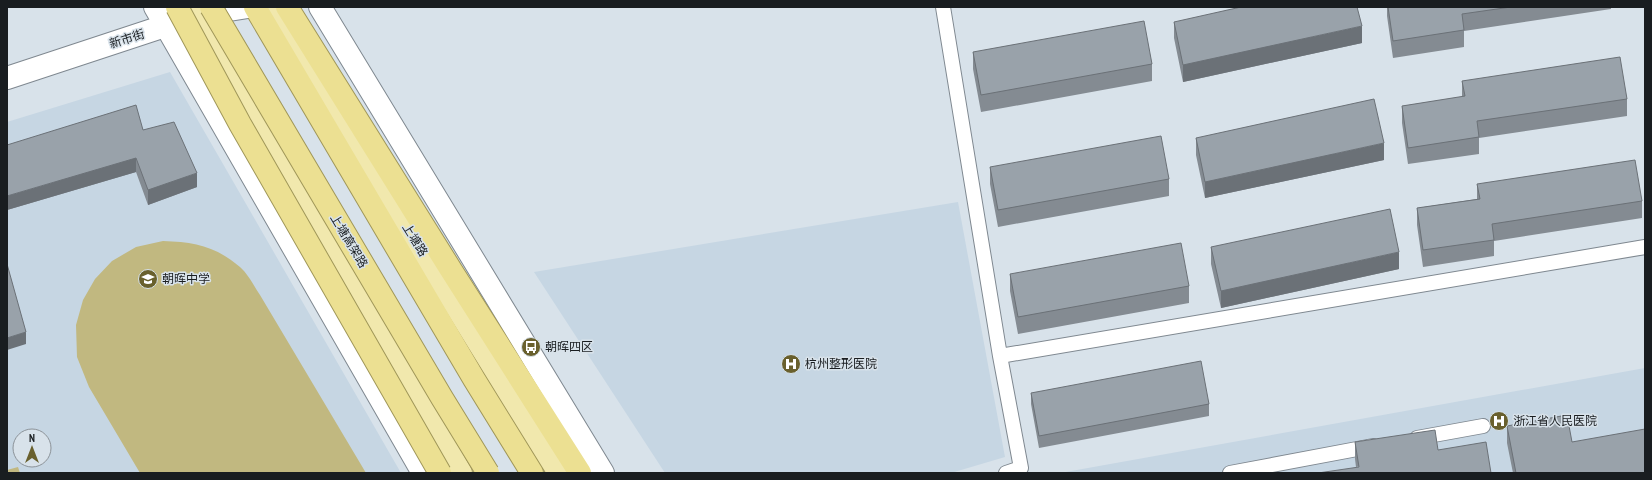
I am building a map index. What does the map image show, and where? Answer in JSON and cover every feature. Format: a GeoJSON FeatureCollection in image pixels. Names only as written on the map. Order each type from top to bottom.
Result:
{"type":"FeatureCollection","features":[{"type":"Feature","properties":{"kind":"highway"},"geometry":{"type":"LineString","coordinates":[[177,7],[240,124],[440,473]]}},
{"type":"Feature","properties":{"kind":"highway"},"geometry":{"type":"LineString","coordinates":[[255,7],[474,379],[532,473]]}},
{"type":"Feature","properties":{"kind":"highway"},"geometry":{"type":"LineString","coordinates":[[287,7],[580,473]]}},
{"type":"Feature","properties":{"kind":"highway","name":"上塘高架路"},"geometry":{"type":"LineString","coordinates":[[201,10],[488,473]]}},
{"type":"Feature","properties":{"kind":"main road"},"geometry":{"type":"LineString","coordinates":[[155,7],[423,473]]}},
{"type":"Feature","properties":{"kind":"main road","name":"新市街"},"geometry":{"type":"LineString","coordinates":[[7,78],[166,26],[201,10],[248,7]]}},
{"type":"Feature","properties":{"kind":"main road","name":"上塘路"},"geometry":{"type":"LineString","coordinates":[[271,7],[559,473]]}},
{"type":"Feature","properties":{"kind":"main road"},"geometry":{"type":"LineString","coordinates":[[320,7],[603,473]]}},
{"type":"Feature","properties":{"kind":"main road"},"geometry":{"type":"LineString","coordinates":[[201,10],[461,473]]}},
{"type":"Feature","properties":{"kind":"lane"},"geometry":{"type":"LineString","coordinates":[[942,7],[1000,356],[1021,468],[1006,473]]}},
{"type":"Feature","properties":{"kind":"lane"},"geometry":{"type":"LineString","coordinates":[[1000,356],[1645,247]]}},
{"type":"Feature","properties":{"kind":"lane"},"geometry":{"type":"LineString","coordinates":[[1406,440],[1483,426]]}},
{"type":"Feature","properties":{"kind":"lane"},"geometry":{"type":"LineString","coordinates":[[1233,473],[1382,444]]}},
{"type":"Feature","properties":{"kind":"shaded area","name":"朝晖中学"},"geometry":{"type":"Polygon","coordinates":[[[170,72],[401,473],[7,473],[7,122],[170,72]]]}},
{"type":"Feature","properties":{"kind":"shaded area","name":"杭州整形医院"},"geometry":{"type":"Polygon","coordinates":[[[958,202],[1005,457],[951,473],[665,473],[534,272],[958,202]]]}},
{"type":"Feature","properties":{"kind":"shaded area"},"geometry":{"type":"Polygon","coordinates":[[[163,241],[204,246],[222,254],[243,270],[260,295],[366,473],[140,473],[89,387],[77,357],[76,325],[83,300],[95,279],[112,261],[136,247],[163,241]]]}},
{"type":"Feature","properties":{"kind":"shaded area","name":"浙江省人民医院"},"geometry":{"type":"Polygon","coordinates":[[[1645,368],[1645,473],[1060,473],[1645,368]]]}},
{"type":"Feature","properties":{"kind":"shaded area"},"geometry":{"type":"Polygon","coordinates":[[[18,468],[20,473],[7,473],[7,470],[18,468]]]}},
{"type":"Feature","properties":{"kind":"building"},"geometry":{"type":"Polygon","coordinates":[[[1241,7],[1357,7],[1362,26],[1183,65],[1174,22],[1241,7]]]}},
{"type":"Feature","properties":{"kind":"building"},"geometry":{"type":"Polygon","coordinates":[[[1388,7],[1511,7],[1462,14],[1464,30],[1393,41],[1388,7]]]}},
{"type":"Feature","properties":{"kind":"building"},"geometry":{"type":"Polygon","coordinates":[[[1144,21],[1152,64],[981,95],[973,52],[1144,21]]]}},
{"type":"Feature","properties":{"kind":"building"},"geometry":{"type":"Polygon","coordinates":[[[1620,57],[1627,99],[1477,121],[1479,137],[1408,148],[1402,106],[1465,96],[1462,81],[1620,57]]]}},
{"type":"Feature","properties":{"kind":"building"},"geometry":{"type":"Polygon","coordinates":[[[1374,99],[1384,143],[1205,182],[1196,138],[1374,99]]]}},
{"type":"Feature","properties":{"kind":"building"},"geometry":{"type":"Polygon","coordinates":[[[136,105],[143,130],[174,122],[197,173],[148,190],[136,158],[7,196],[7,145],[136,105]]]}},
{"type":"Feature","properties":{"kind":"building"},"geometry":{"type":"Polygon","coordinates":[[[1161,136],[1169,179],[998,210],[990,167],[1161,136]]]}},
{"type":"Feature","properties":{"kind":"building"},"geometry":{"type":"Polygon","coordinates":[[[1635,160],[1642,201],[1492,224],[1494,240],[1423,250],[1417,208],[1480,199],[1477,184],[1635,160]]]}},
{"type":"Feature","properties":{"kind":"building"},"geometry":{"type":"Polygon","coordinates":[[[1390,209],[1399,252],[1221,291],[1211,247],[1390,209]]]}},
{"type":"Feature","properties":{"kind":"building"},"geometry":{"type":"Polygon","coordinates":[[[1181,243],[1189,286],[1018,317],[1010,274],[1181,243]]]}},
{"type":"Feature","properties":{"kind":"building"},"geometry":{"type":"Polygon","coordinates":[[[7,264],[26,332],[7,338],[7,264]]]}},
{"type":"Feature","properties":{"kind":"building"},"geometry":{"type":"Polygon","coordinates":[[[1201,361],[1209,404],[1039,436],[1031,393],[1201,361]]]}},
{"type":"Feature","properties":{"kind":"building"},"geometry":{"type":"Polygon","coordinates":[[[1567,415],[1572,442],[1645,429],[1645,473],[1516,473],[1507,426],[1567,415]]]}},
{"type":"Feature","properties":{"kind":"building"},"geometry":{"type":"Polygon","coordinates":[[[1435,430],[1438,450],[1486,442],[1491,473],[1318,473],[1359,467],[1355,442],[1435,430]]]}},
{"type":"Feature","properties":{"kind":"place","name":"朝晖中学"},"geometry":{"type":"Point","coordinates":[148,279]}},
{"type":"Feature","properties":{"kind":"place","name":"朝晖四区"},"geometry":{"type":"Point","coordinates":[531,347]}},
{"type":"Feature","properties":{"kind":"place","name":"杭州整形医院"},"geometry":{"type":"Point","coordinates":[791,364]}},
{"type":"Feature","properties":{"kind":"place","name":"浙江省人民医院"},"geometry":{"type":"Point","coordinates":[1499,421]}}]}
